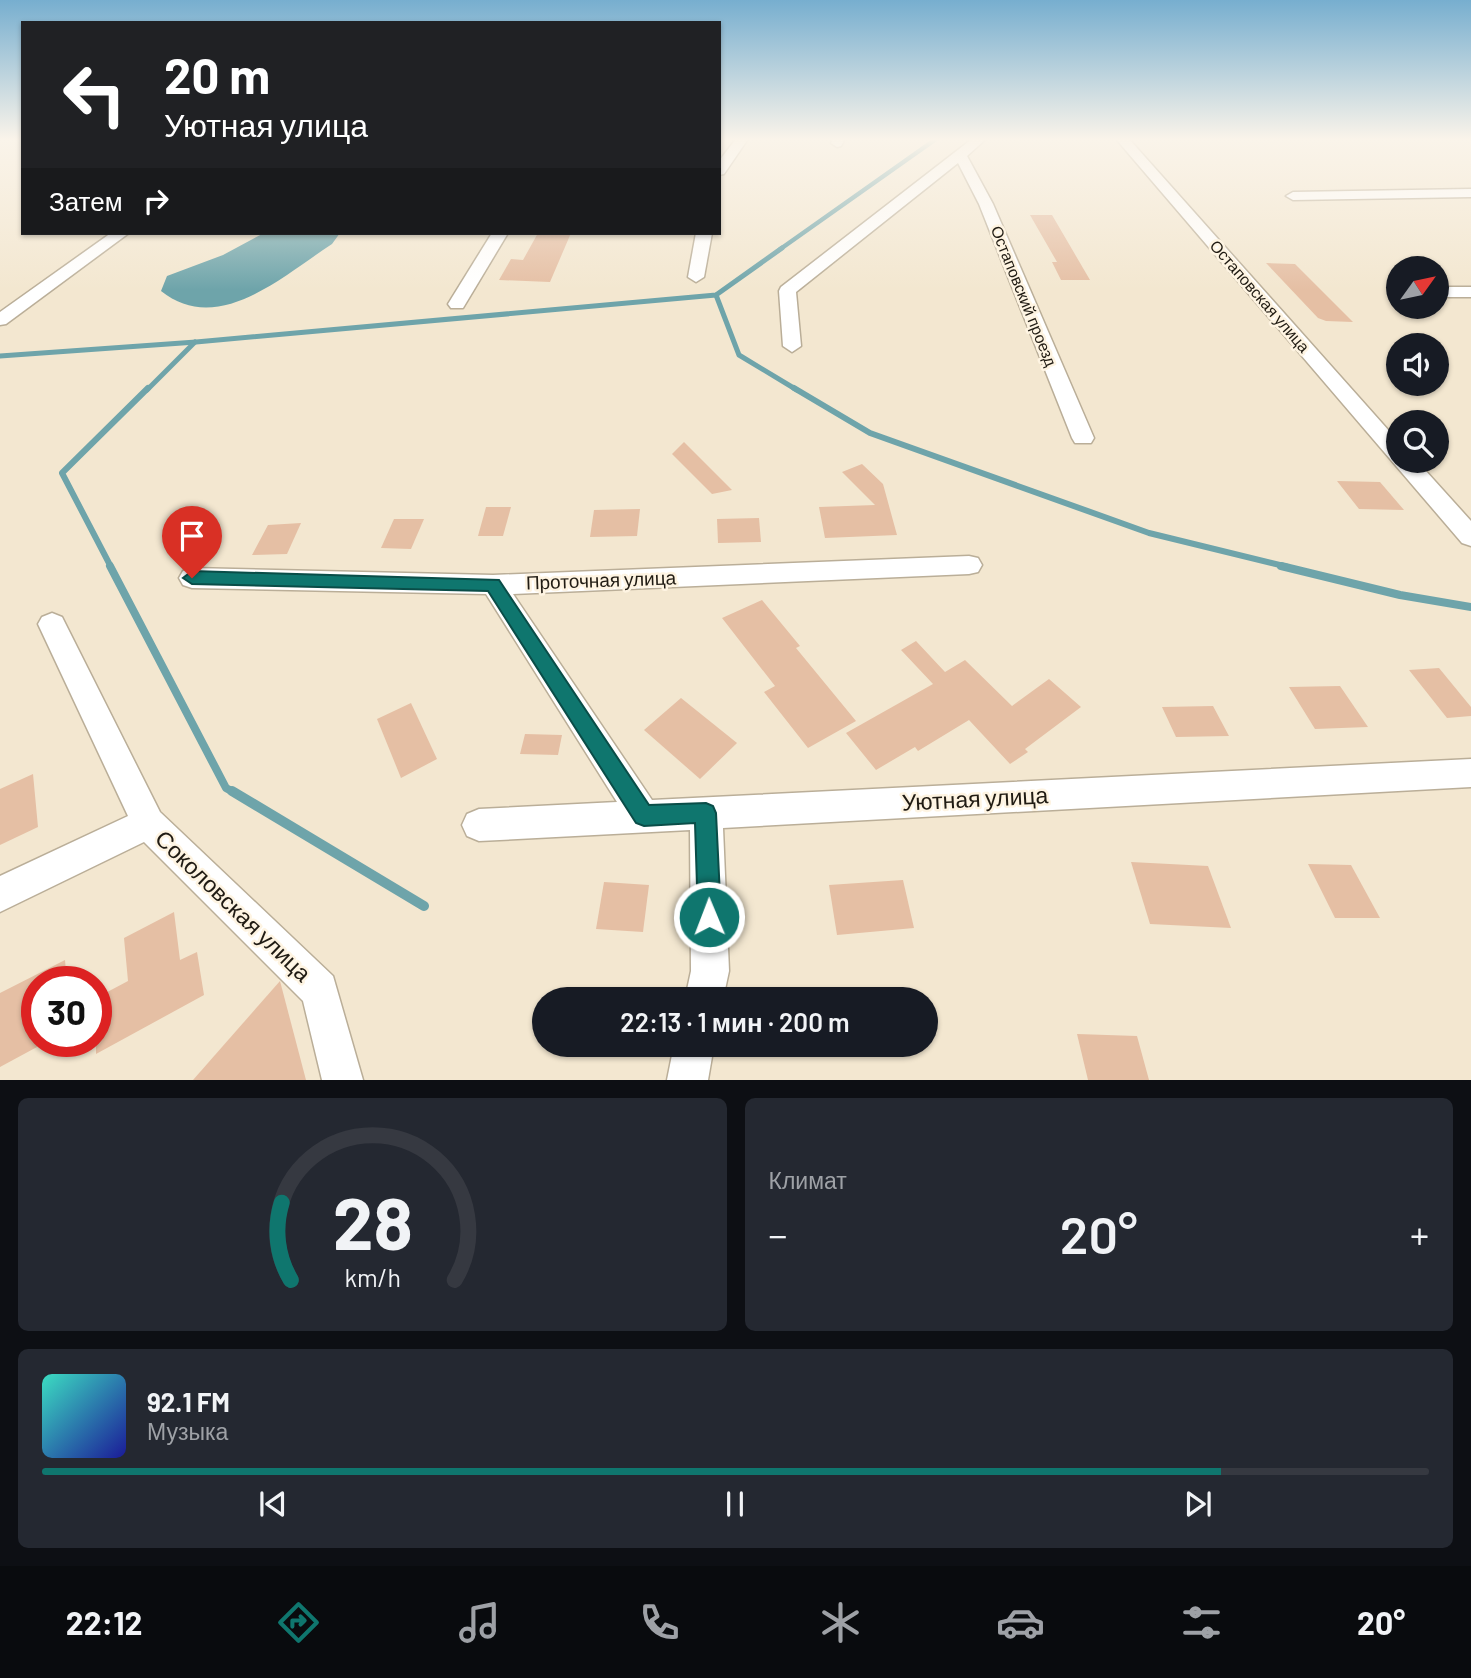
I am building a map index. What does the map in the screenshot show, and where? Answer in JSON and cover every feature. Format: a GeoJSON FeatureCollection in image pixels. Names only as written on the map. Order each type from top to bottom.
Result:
{"type":"FeatureCollection","features":[{"type":"Feature","properties":{"kind":"street"},"geometry":{"type":"LineString","coordinates":[[792,346],[787,291],[916,189]]}},
{"type":"Feature","properties":{"kind":"street","name":"Остаповский проезд"},"geometry":{"type":"LineString","coordinates":[[978,189],[1083,438]]}},
{"type":"Feature","properties":{"kind":"street","name":"Остаповская улица"},"geometry":{"type":"LineString","coordinates":[[1166,189],[1386,440]]}},
{"type":"Feature","properties":{"kind":"street"},"geometry":{"type":"LineString","coordinates":[[1293,196],[1471,193]]}},
{"type":"Feature","properties":{"kind":"street"},"geometry":{"type":"LineString","coordinates":[[0,320],[118,235]]}},
{"type":"Feature","properties":{"kind":"street"},"geometry":{"type":"LineString","coordinates":[[457,304],[499,235]]}},
{"type":"Feature","properties":{"kind":"street"},"geometry":{"type":"LineString","coordinates":[[696,277],[704,235]]}},
{"type":"Feature","properties":{"kind":"street"},"geometry":{"type":"LineString","coordinates":[[1449,292],[1471,292]]}},
{"type":"Feature","properties":{"kind":"street"},"geometry":{"type":"LineString","coordinates":[[1415,473],[1471,537]]}},
{"type":"Feature","properties":{"kind":"street","name":"Проточная улица"},"geometry":{"type":"LineString","coordinates":[[192,578],[493,585],[969,565]]}},
{"type":"Feature","properties":{"kind":"street"},"geometry":{"type":"LineString","coordinates":[[493,585],[644,816]]}},
{"type":"Feature","properties":{"kind":"street","name":"Соколовская улица"},"geometry":{"type":"LineString","coordinates":[[52,624],[148,822],[319,990],[343,1080]]}},
{"type":"Feature","properties":{"kind":"street","name":"Уютная улица"},"geometry":{"type":"LineString","coordinates":[[479,825],[1471,773]]}},
{"type":"Feature","properties":{"kind":"street"},"geometry":{"type":"LineString","coordinates":[[706,813],[710,971],[707,987]]}},
{"type":"Feature","properties":{"kind":"street"},"geometry":{"type":"LineString","coordinates":[[0,894],[148,822]]}},
{"type":"Feature","properties":{"kind":"street"},"geometry":{"type":"LineString","coordinates":[[687,1080],[692,1057]]}},
{"type":"Feature","properties":{"kind":"water"},"geometry":{"type":"Polygon","coordinates":[[[260,235],[339,235],[332,244],[272,285],[227,305],[205,307],[183,303],[161,291],[167,276],[223,255],[260,235]]]}},
{"type":"Feature","properties":{"kind":"building"},"geometry":{"type":"Polygon","coordinates":[[[1030,215],[1052,215],[1090,280],[1061,280],[1052,262],[1057,262],[1030,215]]]}},
{"type":"Feature","properties":{"kind":"building"},"geometry":{"type":"Polygon","coordinates":[[[537,235],[570,235],[550,282],[499,280],[511,259],[523,260],[537,235]]]}},
{"type":"Feature","properties":{"kind":"building"},"geometry":{"type":"Polygon","coordinates":[[[1266,263],[1295,264],[1353,322],[1318,318],[1266,263]]]}},
{"type":"Feature","properties":{"kind":"building"},"geometry":{"type":"Polygon","coordinates":[[[684,442],[732,490],[712,494],[672,454],[684,442]]]}},
{"type":"Feature","properties":{"kind":"building"},"geometry":{"type":"Polygon","coordinates":[[[862,464],[883,484],[897,535],[825,538],[819,507],[875,505],[842,472],[862,464]]]}},
{"type":"Feature","properties":{"kind":"building"},"geometry":{"type":"Polygon","coordinates":[[[1337,481],[1380,482],[1404,510],[1359,509],[1337,481]]]}},
{"type":"Feature","properties":{"kind":"building"},"geometry":{"type":"Polygon","coordinates":[[[486,507],[511,507],[503,536],[478,536],[486,507]]]}},
{"type":"Feature","properties":{"kind":"building"},"geometry":{"type":"Polygon","coordinates":[[[640,509],[637,536],[590,537],[594,510],[640,509]]]}},
{"type":"Feature","properties":{"kind":"building"},"geometry":{"type":"Polygon","coordinates":[[[759,518],[761,542],[718,543],[717,519],[759,518]]]}},
{"type":"Feature","properties":{"kind":"building"},"geometry":{"type":"Polygon","coordinates":[[[394,519],[424,519],[411,549],[381,548],[394,519]]]}},
{"type":"Feature","properties":{"kind":"building"},"geometry":{"type":"Polygon","coordinates":[[[301,523],[287,554],[252,555],[268,525],[301,523]]]}},
{"type":"Feature","properties":{"kind":"building"},"geometry":{"type":"Polygon","coordinates":[[[762,600],[800,646],[796,648],[856,721],[808,748],[764,692],[775,686],[722,618],[762,600]]]}},
{"type":"Feature","properties":{"kind":"building"},"geometry":{"type":"Polygon","coordinates":[[[916,641],[945,672],[965,660],[1012,706],[1049,679],[1081,707],[1025,749],[1028,752],[1010,764],[969,720],[918,751],[915,747],[876,770],[846,733],[933,684],[901,650],[916,641]]]}},
{"type":"Feature","properties":{"kind":"building"},"geometry":{"type":"Polygon","coordinates":[[[1439,668],[1471,707],[1471,716],[1447,718],[1409,670],[1439,668]]]}},
{"type":"Feature","properties":{"kind":"building"},"geometry":{"type":"Polygon","coordinates":[[[1340,686],[1368,727],[1315,729],[1289,687],[1340,686]]]}},
{"type":"Feature","properties":{"kind":"building"},"geometry":{"type":"Polygon","coordinates":[[[681,698],[737,743],[700,779],[644,730],[681,698]]]}},
{"type":"Feature","properties":{"kind":"building"},"geometry":{"type":"Polygon","coordinates":[[[411,703],[437,759],[401,778],[377,719],[411,703]]]}},
{"type":"Feature","properties":{"kind":"building"},"geometry":{"type":"Polygon","coordinates":[[[1213,706],[1229,736],[1176,737],[1162,707],[1213,706]]]}},
{"type":"Feature","properties":{"kind":"building"},"geometry":{"type":"Polygon","coordinates":[[[525,734],[562,735],[558,755],[520,754],[525,734]]]}},
{"type":"Feature","properties":{"kind":"building"},"geometry":{"type":"Polygon","coordinates":[[[33,774],[38,827],[0,845],[0,789],[33,774]]]}},
{"type":"Feature","properties":{"kind":"building"},"geometry":{"type":"Polygon","coordinates":[[[1131,862],[1208,866],[1231,928],[1150,924],[1131,862]]]}},
{"type":"Feature","properties":{"kind":"building"},"geometry":{"type":"Polygon","coordinates":[[[1308,864],[1351,865],[1380,918],[1335,918],[1308,864]]]}},
{"type":"Feature","properties":{"kind":"building"},"geometry":{"type":"Polygon","coordinates":[[[903,880],[914,928],[837,935],[829,885],[903,880]]]}},
{"type":"Feature","properties":{"kind":"building"},"geometry":{"type":"Polygon","coordinates":[[[604,882],[649,885],[643,932],[596,929],[604,882]]]}},
{"type":"Feature","properties":{"kind":"building"},"geometry":{"type":"Polygon","coordinates":[[[174,912],[180,960],[197,952],[204,995],[112,1045],[112,990],[128,981],[124,938],[174,912]]]}},
{"type":"Feature","properties":{"kind":"building"},"geometry":{"type":"Polygon","coordinates":[[[65,960],[66,966],[53,966],[65,960]]]}},
{"type":"Feature","properties":{"kind":"building"},"geometry":{"type":"Polygon","coordinates":[[[280,981],[306,1080],[193,1080],[280,981]]]}},
{"type":"Feature","properties":{"kind":"building"},"geometry":{"type":"Polygon","coordinates":[[[21,982],[21,1056],[0,1067],[0,993],[21,982]]]}},
{"type":"Feature","properties":{"kind":"building"},"geometry":{"type":"Polygon","coordinates":[[[1077,1034],[1137,1036],[1149,1080],[1088,1080],[1077,1034]]]}},
{"type":"Feature","properties":{"kind":"waterway"},"geometry":{"type":"LineString","coordinates":[[779,250],[865,189]]}},
{"type":"Feature","properties":{"kind":"waterway"},"geometry":{"type":"LineString","coordinates":[[716,295],[782,248]]}},
{"type":"Feature","properties":{"kind":"waterway"},"geometry":{"type":"LineString","coordinates":[[195,342],[716,295]]}},
{"type":"Feature","properties":{"kind":"waterway"},"geometry":{"type":"LineString","coordinates":[[716,295],[739,355],[797,390]]}},
{"type":"Feature","properties":{"kind":"waterway"},"geometry":{"type":"LineString","coordinates":[[0,356],[195,342]]}},
{"type":"Feature","properties":{"kind":"waterway"},"geometry":{"type":"LineString","coordinates":[[147,390],[195,342]]}},
{"type":"Feature","properties":{"kind":"waterway"},"geometry":{"type":"LineString","coordinates":[[111,567],[62,473],[148,388]]}},
{"type":"Feature","properties":{"kind":"waterway"},"geometry":{"type":"LineString","coordinates":[[794,388],[870,433],[1149,533],[1288,567]]}},
{"type":"Feature","properties":{"kind":"waterway"},"geometry":{"type":"LineString","coordinates":[[110,566],[226,788],[235,793]]}},
{"type":"Feature","properties":{"kind":"waterway"},"geometry":{"type":"LineString","coordinates":[[1281,566],[1400,595],[1471,607]]}},
{"type":"Feature","properties":{"kind":"waterway"},"geometry":{"type":"LineString","coordinates":[[232,791],[424,906]]}},
{"type":"Feature","properties":{"kind":"route"},"geometry":{"type":"LineString","coordinates":[[192,578],[493,585],[644,816],[706,813],[709,917]]}}]}
